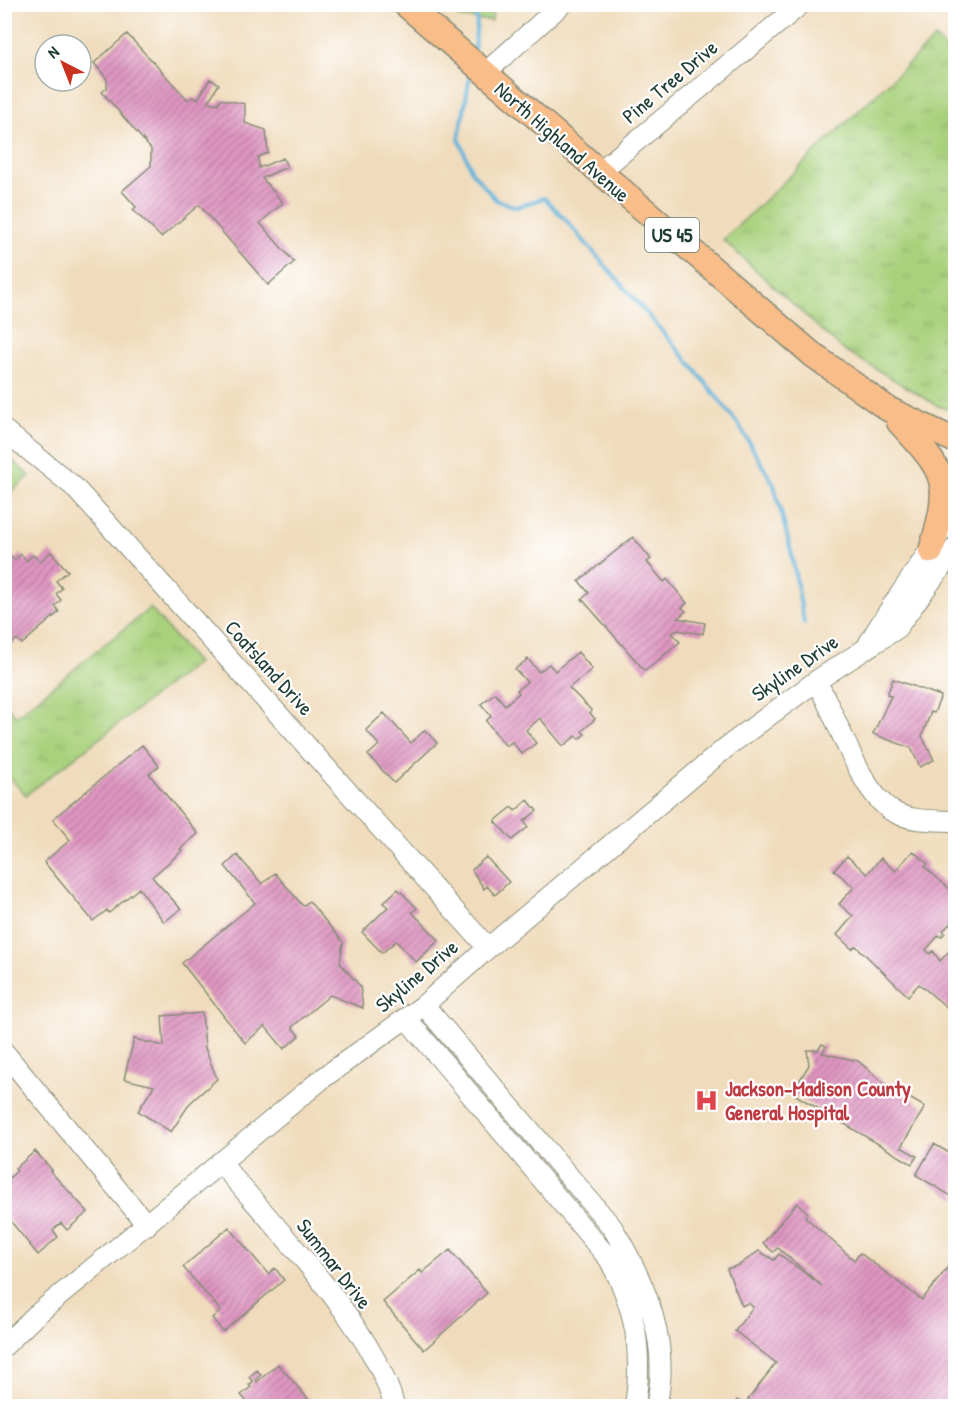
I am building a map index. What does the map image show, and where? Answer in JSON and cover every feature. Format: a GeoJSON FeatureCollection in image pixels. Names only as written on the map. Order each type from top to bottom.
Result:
{"type":"FeatureCollection","features":[{"type":"Feature","properties":{"kind":"main road","name":"North Highland Avenue"},"geometry":{"type":"LineString","coordinates":[[405,4],[598,173],[813,355],[888,409],[956,441]]}},
{"type":"Feature","properties":{"kind":"main road"},"geometry":{"type":"LineString","coordinates":[[888,409],[939,469],[943,486],[942,513],[931,550]]}},
{"type":"Feature","properties":{"kind":"street"},"geometry":{"type":"LineString","coordinates":[[484,74],[562,4]]}},
{"type":"Feature","properties":{"kind":"street","name":"Pine Tree Drive"},"geometry":{"type":"LineString","coordinates":[[598,173],[801,4]]}},
{"type":"Feature","properties":{"kind":"street","name":"Coatsland Drive"},"geometry":{"type":"LineString","coordinates":[[4,430],[59,474],[104,520],[488,948]]}},
{"type":"Feature","properties":{"kind":"street","name":"Skyline Drive"},"geometry":{"type":"LineString","coordinates":[[865,650],[883,617],[944,530],[956,500]]}},
{"type":"Feature","properties":{"kind":"street","name":"Skyline Drive"},"geometry":{"type":"LineString","coordinates":[[4,1346],[35,1316],[323,1078],[424,1005],[488,948],[728,747],[816,681],[896,628],[956,547]]}},
{"type":"Feature","properties":{"kind":"street"},"geometry":{"type":"LineString","coordinates":[[816,681],[832,706],[861,774],[874,793],[892,811],[912,818],[956,821]]}},
{"type":"Feature","properties":{"kind":"street"},"geometry":{"type":"LineString","coordinates":[[424,1005],[612,1227],[630,1258],[647,1294],[661,1357],[656,1407]]}},
{"type":"Feature","properties":{"kind":"street"},"geometry":{"type":"LineString","coordinates":[[406,1018],[609,1259],[624,1288],[637,1336],[640,1370],[635,1407]]}},
{"type":"Feature","properties":{"kind":"street"},"geometry":{"type":"LineString","coordinates":[[4,1052],[147,1225]]}},
{"type":"Feature","properties":{"kind":"street","name":"Summar Drive"},"geometry":{"type":"LineString","coordinates":[[220,1162],[341,1308],[375,1360],[394,1407]]}},
{"type":"Feature","properties":{"kind":"green space"},"geometry":{"type":"Polygon","coordinates":[[[457,5],[493,5],[492,21],[458,17],[457,5]]]}},
{"type":"Feature","properties":{"kind":"green space"},"geometry":{"type":"Polygon","coordinates":[[[935,38],[955,59],[955,411],[938,406],[842,349],[723,240],[935,38]]]}},
{"type":"Feature","properties":{"kind":"green space"},"geometry":{"type":"Polygon","coordinates":[[[5,454],[30,476],[5,497],[5,454]]]}},
{"type":"Feature","properties":{"kind":"green space"},"geometry":{"type":"Polygon","coordinates":[[[150,608],[197,663],[26,795],[5,773],[5,704],[16,716],[150,608]]]}},
{"type":"Feature","properties":{"kind":"building"},"geometry":{"type":"Polygon","coordinates":[[[127,34],[188,100],[192,97],[198,99],[210,79],[219,84],[208,102],[218,104],[221,99],[245,104],[245,123],[266,130],[268,153],[258,157],[259,168],[283,158],[287,167],[262,178],[283,203],[260,223],[294,262],[268,285],[199,205],[161,237],[133,210],[136,207],[122,191],[151,166],[151,149],[102,92],[107,88],[107,79],[94,63],[127,34]]]}},
{"type":"Feature","properties":{"kind":"building"},"geometry":{"type":"Polygon","coordinates":[[[633,537],[651,559],[647,562],[664,582],[667,579],[687,603],[682,608],[686,611],[678,618],[705,623],[703,634],[677,630],[672,633],[680,642],[645,671],[582,599],[589,593],[579,581],[633,537]]]}},
{"type":"Feature","properties":{"kind":"building"},"geometry":{"type":"Polygon","coordinates":[[[51,552],[68,571],[56,581],[62,588],[56,594],[61,600],[55,606],[59,612],[22,644],[17,639],[8,647],[4,643],[4,556],[8,553],[14,560],[21,554],[27,561],[33,555],[40,562],[51,552]]]}},
{"type":"Feature","properties":{"kind":"building"},"geometry":{"type":"Polygon","coordinates":[[[578,652],[592,669],[569,688],[592,711],[590,713],[595,719],[582,731],[585,734],[579,739],[576,736],[563,746],[540,718],[526,730],[536,743],[522,754],[512,742],[506,746],[486,721],[491,716],[481,704],[495,693],[505,705],[519,693],[517,690],[527,682],[515,669],[528,659],[539,672],[549,664],[555,671],[578,652]]]}},
{"type":"Feature","properties":{"kind":"building"},"geometry":{"type":"Polygon","coordinates":[[[893,679],[941,696],[934,713],[931,712],[922,736],[934,760],[920,767],[911,748],[873,734],[891,696],[887,695],[893,679]]]}},
{"type":"Feature","properties":{"kind":"building"},"geometry":{"type":"Polygon","coordinates":[[[384,713],[411,743],[425,730],[437,743],[394,783],[368,755],[379,745],[366,730],[384,713]]]}},
{"type":"Feature","properties":{"kind":"building"},"geometry":{"type":"Polygon","coordinates":[[[142,745],[159,766],[149,774],[198,834],[152,877],[181,909],[164,922],[139,888],[109,913],[107,910],[93,921],[44,862],[70,840],[53,819],[142,745]]]}},
{"type":"Feature","properties":{"kind":"building"},"geometry":{"type":"Polygon","coordinates":[[[528,800],[537,811],[524,821],[528,827],[512,840],[495,821],[512,807],[515,811],[528,800]]]}},
{"type":"Feature","properties":{"kind":"building"},"geometry":{"type":"Polygon","coordinates":[[[913,851],[928,864],[925,867],[956,895],[956,920],[954,919],[943,931],[945,933],[941,937],[939,935],[926,950],[930,954],[933,951],[940,961],[954,946],[956,948],[956,1015],[919,984],[908,996],[856,946],[852,949],[837,935],[853,916],[839,904],[854,887],[834,870],[847,856],[867,874],[881,858],[895,871],[913,851]]]}},
{"type":"Feature","properties":{"kind":"building"},"geometry":{"type":"Polygon","coordinates":[[[237,855],[262,884],[275,873],[303,906],[309,901],[343,942],[340,963],[360,986],[363,1008],[330,995],[292,1027],[299,1036],[284,1049],[265,1026],[245,1043],[182,963],[255,903],[225,866],[237,855]]]}},
{"type":"Feature","properties":{"kind":"building"},"geometry":{"type":"Polygon","coordinates":[[[486,857],[509,882],[495,895],[487,886],[484,889],[472,870],[486,857]]]}},
{"type":"Feature","properties":{"kind":"building"},"geometry":{"type":"Polygon","coordinates":[[[398,889],[417,908],[412,912],[439,940],[416,962],[396,941],[382,953],[362,932],[388,907],[383,903],[398,889]]]}},
{"type":"Feature","properties":{"kind":"building"},"geometry":{"type":"Polygon","coordinates":[[[202,1013],[205,1048],[217,1079],[190,1103],[171,1132],[138,1111],[154,1086],[124,1079],[134,1039],[164,1046],[162,1016],[202,1013]]]}},
{"type":"Feature","properties":{"kind":"building"},"geometry":{"type":"Polygon","coordinates":[[[822,1044],[826,1046],[822,1053],[858,1061],[885,1084],[925,1107],[901,1147],[917,1156],[912,1164],[792,1093],[809,1065],[807,1050],[818,1050],[822,1044]]]}},
{"type":"Feature","properties":{"kind":"building"},"geometry":{"type":"Polygon","coordinates":[[[934,1144],[956,1157],[956,1199],[916,1175],[934,1144]]]}},
{"type":"Feature","properties":{"kind":"building"},"geometry":{"type":"Polygon","coordinates":[[[35,1151],[88,1212],[67,1230],[61,1223],[53,1230],[58,1237],[38,1255],[4,1213],[4,1177],[8,1179],[17,1171],[15,1169],[35,1151]]]}},
{"type":"Feature","properties":{"kind":"building"},"geometry":{"type":"Polygon","coordinates":[[[797,1203],[808,1213],[805,1217],[854,1260],[860,1253],[922,1300],[956,1257],[956,1406],[732,1406],[737,1400],[744,1405],[776,1363],[735,1331],[753,1307],[748,1303],[742,1306],[727,1269],[739,1265],[759,1251],[774,1260],[779,1254],[822,1286],[778,1248],[773,1252],[763,1243],[797,1203]]]}},
{"type":"Feature","properties":{"kind":"building"},"geometry":{"type":"Polygon","coordinates":[[[229,1227],[268,1274],[275,1268],[284,1280],[223,1332],[212,1318],[221,1311],[183,1267],[229,1227]]]}},
{"type":"Feature","properties":{"kind":"building"},"geometry":{"type":"Polygon","coordinates":[[[450,1250],[487,1293],[424,1350],[383,1302],[420,1270],[422,1273],[450,1250]]]}},
{"type":"Feature","properties":{"kind":"building"},"geometry":{"type":"Polygon","coordinates":[[[278,1364],[314,1406],[251,1406],[241,1395],[251,1387],[249,1385],[253,1382],[249,1377],[257,1370],[261,1375],[256,1379],[257,1382],[278,1364]]]}},
{"type":"Feature","properties":{"kind":"waterway"},"geometry":{"type":"LineString","coordinates":[[474,4],[477,22],[474,51]]}},
{"type":"Feature","properties":{"kind":"waterway"},"geometry":{"type":"LineString","coordinates":[[471,70],[459,139],[472,172],[496,200],[517,207],[544,198],[694,368],[739,425],[774,485],[791,551],[804,623]]}},
{"type":"Feature","properties":{"kind":"place","name":"Jackson-Madison County General Hospital"},"geometry":{"type":"Point","coordinates":[707,1101]}}]}
